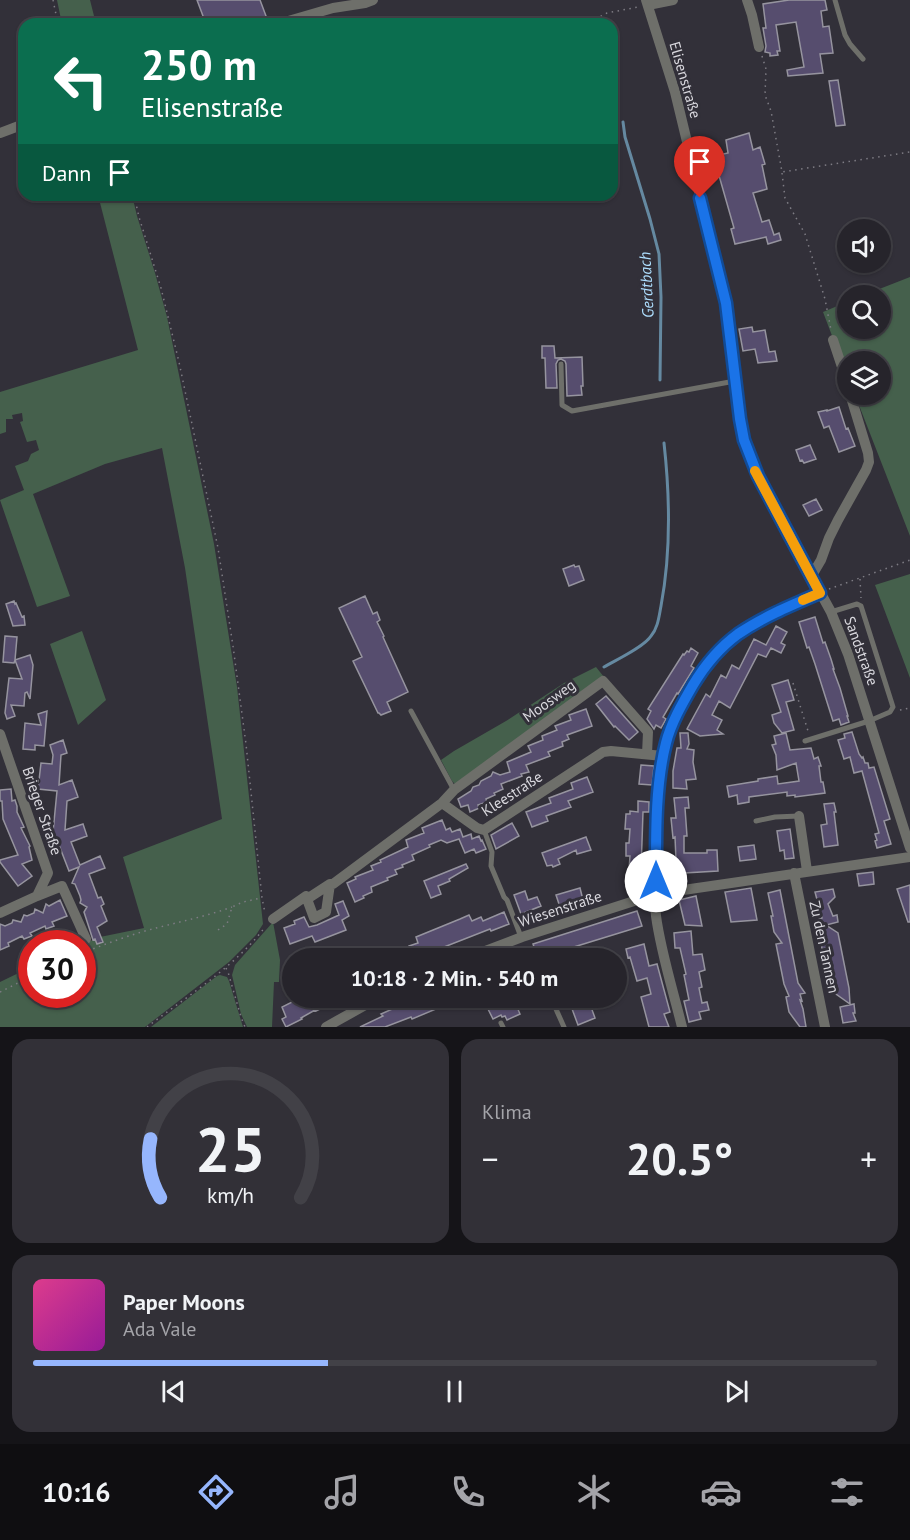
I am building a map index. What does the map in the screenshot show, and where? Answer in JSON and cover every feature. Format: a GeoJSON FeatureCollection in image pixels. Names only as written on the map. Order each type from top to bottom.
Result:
{"type":"FeatureCollection","features":[{"type":"Feature","properties":{"kind":"street"},"geometry":{"type":"LineString","coordinates":[[299,18],[373,0]]}},
{"type":"Feature","properties":{"kind":"street"},"geometry":{"type":"LineString","coordinates":[[647,3],[673,0]]}},
{"type":"Feature","properties":{"kind":"street"},"geometry":{"type":"LineString","coordinates":[[750,1],[759,47]]}},
{"type":"Feature","properties":{"kind":"street","name":"Elisenstraße"},"geometry":{"type":"LineString","coordinates":[[647,3],[675,92],[723,292],[740,419],[748,453],[820,593]]}},
{"type":"Feature","properties":{"kind":"street"},"geometry":{"type":"LineString","coordinates":[[0,133],[18,126]]}},
{"type":"Feature","properties":{"kind":"street"},"geometry":{"type":"LineString","coordinates":[[833,340],[837,352]]}},
{"type":"Feature","properties":{"kind":"street"},"geometry":{"type":"LineString","coordinates":[[811,577],[869,462],[853,405]]}},
{"type":"Feature","properties":{"kind":"street"},"geometry":{"type":"LineString","coordinates":[[682,1027],[656,913],[657,825],[663,756],[672,725],[684,699],[713,656],[754,624],[820,593]]}},
{"type":"Feature","properties":{"kind":"street","name":"Sandstraße"},"geometry":{"type":"LineString","coordinates":[[820,593],[831,612],[848,654],[910,848]]}},
{"type":"Feature","properties":{"kind":"street","name":"Moosweg"},"geometry":{"type":"LineString","coordinates":[[442,803],[454,790],[603,681],[648,732],[647,754]]}},
{"type":"Feature","properties":{"kind":"street","name":"Brieger Straße"},"geometry":{"type":"LineString","coordinates":[[0,734],[4,761],[48,873],[37,896]]}},
{"type":"Feature","properties":{"kind":"street","name":"Kleestraße"},"geometry":{"type":"LineString","coordinates":[[442,803],[477,828],[484,830],[603,752],[663,756]]}},
{"type":"Feature","properties":{"kind":"street"},"geometry":{"type":"LineString","coordinates":[[307,899],[333,884],[442,803]]}},
{"type":"Feature","properties":{"kind":"street"},"geometry":{"type":"LineString","coordinates":[[799,816],[807,871]]}},
{"type":"Feature","properties":{"kind":"street","name":"Wiesenstraße"},"geometry":{"type":"LineString","coordinates":[[493,948],[656,894],[910,857]]}},
{"type":"Feature","properties":{"kind":"street","name":"Zu den Tannen"},"geometry":{"type":"LineString","coordinates":[[794,873],[825,1027]]}},
{"type":"Feature","properties":{"kind":"street"},"geometry":{"type":"LineString","coordinates":[[271,921],[306,896],[314,918],[326,912],[330,884]]}},
{"type":"Feature","properties":{"kind":"street"},"geometry":{"type":"LineString","coordinates":[[0,913],[62,886],[82,930]]}},
{"type":"Feature","properties":{"kind":"street"},"geometry":{"type":"LineString","coordinates":[[331,1026],[361,1008]]}},
{"type":"Feature","properties":{"kind":"lane"},"geometry":{"type":"LineString","coordinates":[[835,0],[845,35],[863,58]]}},
{"type":"Feature","properties":{"kind":"lane"},"geometry":{"type":"LineString","coordinates":[[561,364],[562,405],[572,411],[735,381]]}},
{"type":"Feature","properties":{"kind":"lane"},"geometry":{"type":"LineString","coordinates":[[808,740],[869,721],[890,711],[893,707],[861,606],[857,604],[831,612]]}},
{"type":"Feature","properties":{"kind":"lane"},"geometry":{"type":"LineString","coordinates":[[411,711],[454,790]]}},
{"type":"Feature","properties":{"kind":"lane"},"geometry":{"type":"LineString","coordinates":[[756,821],[799,816]]}},
{"type":"Feature","properties":{"kind":"lane"},"geometry":{"type":"LineString","coordinates":[[484,830],[492,852],[490,866],[522,937]]}},
{"type":"Feature","properties":{"kind":"lane"},"geometry":{"type":"LineString","coordinates":[[555,1008],[564,1027]]}},
{"type":"Feature","properties":{"kind":"path"},"geometry":{"type":"LineString","coordinates":[[53,0],[57,18]]}},
{"type":"Feature","properties":{"kind":"path"},"geometry":{"type":"LineString","coordinates":[[598,18],[613,11],[647,3]]}},
{"type":"Feature","properties":{"kind":"path"},"geometry":{"type":"LineString","coordinates":[[759,47],[766,69],[765,95],[771,111],[785,198],[805,234],[825,299],[833,340]]}},
{"type":"Feature","properties":{"kind":"path"},"geometry":{"type":"LineString","coordinates":[[782,172],[910,152]]}},
{"type":"Feature","properties":{"kind":"path"},"geometry":{"type":"LineString","coordinates":[[135,201],[161,288],[179,362],[218,548],[234,646],[262,898],[271,921],[225,968],[147,1027]]}},
{"type":"Feature","properties":{"kind":"path"},"geometry":{"type":"LineString","coordinates":[[820,593],[910,560]]}},
{"type":"Feature","properties":{"kind":"path"},"geometry":{"type":"LineString","coordinates":[[860,578],[861,606]]}},
{"type":"Feature","properties":{"kind":"path"},"geometry":{"type":"LineString","coordinates":[[793,683],[808,740]]}},
{"type":"Feature","properties":{"kind":"path"},"geometry":{"type":"LineString","coordinates":[[96,948],[262,898]]}},
{"type":"Feature","properties":{"kind":"path"},"geometry":{"type":"LineString","coordinates":[[218,930],[227,924],[232,907]]}},
{"type":"Feature","properties":{"kind":"path"},"geometry":{"type":"LineString","coordinates":[[225,968],[245,1027]]}},
{"type":"Feature","properties":{"kind":"path"},"geometry":{"type":"LineString","coordinates":[[0,992],[18,983]]}},
{"type":"Feature","properties":{"kind":"green space"},"geometry":{"type":"Polygon","coordinates":[[[57,0],[90,0],[94,18],[61,18],[57,0]]]}},
{"type":"Feature","properties":{"kind":"green space"},"geometry":{"type":"Polygon","coordinates":[[[100,201],[133,201],[167,317],[214,544],[237,687],[263,924],[256,935],[229,962],[145,1027],[0,1027],[0,982],[18,973],[18,1008],[96,1008],[96,939],[144,928],[123,857],[222,819],[185,568],[162,448],[105,464],[33,494],[70,596],[37,607],[0,500],[24,490],[15,466],[28,461],[31,454],[39,450],[36,440],[27,442],[20,422],[23,421],[22,413],[12,415],[13,419],[6,419],[6,432],[0,434],[0,392],[138,350],[100,201]]]}},
{"type":"Feature","properties":{"kind":"green space"},"geometry":{"type":"Polygon","coordinates":[[[910,277],[910,536],[859,405],[891,405],[891,351],[838,351],[823,312],[837,306],[837,339],[891,339],[890,285],[910,277]]]}},
{"type":"Feature","properties":{"kind":"green space"},"geometry":{"type":"Polygon","coordinates":[[[910,574],[910,678],[875,585],[910,574]]]}},
{"type":"Feature","properties":{"kind":"green space"},"geometry":{"type":"Polygon","coordinates":[[[82,631],[106,700],[78,725],[50,644],[82,631]]]}},
{"type":"Feature","properties":{"kind":"green space"},"geometry":{"type":"Polygon","coordinates":[[[596,667],[604,677],[455,784],[452,781],[441,760],[564,683],[596,667]]]}},
{"type":"Feature","properties":{"kind":"green space"},"geometry":{"type":"Polygon","coordinates":[[[273,922],[280,960],[279,982],[274,982],[272,1027],[247,1027],[241,1014],[232,975],[235,965],[273,922]]]}},
{"type":"Feature","properties":{"kind":"green space"},"geometry":{"type":"Polygon","coordinates":[[[217,976],[227,977],[229,981],[243,1027],[151,1027],[217,976]]]}},
{"type":"Feature","properties":{"kind":"building"},"geometry":{"type":"Polygon","coordinates":[[[197,0],[260,0],[266,16],[261,18],[204,18],[197,0]]]}},
{"type":"Feature","properties":{"kind":"building"},"geometry":{"type":"Polygon","coordinates":[[[789,0],[825,0],[827,10],[821,11],[823,27],[829,26],[833,53],[820,54],[823,73],[788,76],[787,70],[804,67],[796,22],[776,25],[780,51],[777,51],[778,55],[770,56],[770,53],[765,52],[763,28],[766,28],[763,4],[789,0]]]}},
{"type":"Feature","properties":{"kind":"building"},"geometry":{"type":"Polygon","coordinates":[[[838,80],[845,125],[836,126],[829,81],[838,80]]]}},
{"type":"Feature","properties":{"kind":"building"},"geometry":{"type":"Polygon","coordinates":[[[749,133],[753,150],[760,147],[765,164],[762,165],[767,189],[753,193],[762,222],[769,220],[774,235],[779,233],[781,240],[768,244],[766,237],[735,244],[731,229],[734,228],[716,165],[722,163],[719,155],[728,153],[726,140],[749,133]]]}},
{"type":"Feature","properties":{"kind":"building"},"geometry":{"type":"Polygon","coordinates":[[[752,327],[753,332],[765,330],[769,352],[775,351],[777,361],[758,363],[755,349],[743,351],[739,329],[752,327]]]}},
{"type":"Feature","properties":{"kind":"building"},"geometry":{"type":"Polygon","coordinates":[[[542,346],[554,346],[555,358],[582,357],[582,395],[567,396],[566,364],[561,359],[556,364],[557,388],[546,388],[545,358],[542,358],[542,346]]]}},
{"type":"Feature","properties":{"kind":"building"},"geometry":{"type":"Polygon","coordinates":[[[839,407],[846,429],[848,428],[855,446],[839,452],[829,426],[824,428],[818,412],[839,407]]]}},
{"type":"Feature","properties":{"kind":"building"},"geometry":{"type":"Polygon","coordinates":[[[810,445],[816,459],[804,463],[800,461],[796,450],[810,445]]]}},
{"type":"Feature","properties":{"kind":"building"},"geometry":{"type":"Polygon","coordinates":[[[816,499],[822,510],[809,516],[803,505],[816,499]]]}},
{"type":"Feature","properties":{"kind":"building"},"geometry":{"type":"Polygon","coordinates":[[[574,565],[579,566],[584,580],[569,586],[563,569],[574,565]]]}},
{"type":"Feature","properties":{"kind":"building"},"geometry":{"type":"Polygon","coordinates":[[[365,596],[373,614],[377,612],[380,620],[377,622],[408,692],[387,702],[391,711],[381,715],[353,661],[362,657],[339,608],[365,596]]]}},
{"type":"Feature","properties":{"kind":"building"},"geometry":{"type":"Polygon","coordinates":[[[14,601],[22,617],[24,616],[25,625],[13,626],[6,604],[14,601]]]}},
{"type":"Feature","properties":{"kind":"building"},"geometry":{"type":"Polygon","coordinates":[[[815,617],[831,659],[848,716],[849,722],[841,725],[839,719],[833,721],[799,622],[815,617]]]}},
{"type":"Feature","properties":{"kind":"building"},"geometry":{"type":"Polygon","coordinates":[[[776,626],[787,632],[781,643],[785,645],[781,653],[771,648],[766,657],[758,654],[730,708],[719,701],[712,715],[722,720],[717,730],[723,734],[700,736],[687,729],[706,694],[710,697],[721,675],[726,678],[732,665],[739,669],[754,639],[766,645],[776,626]]]}},
{"type":"Feature","properties":{"kind":"building"},"geometry":{"type":"Polygon","coordinates":[[[5,636],[17,637],[14,663],[3,662],[5,636]]]}},
{"type":"Feature","properties":{"kind":"building"},"geometry":{"type":"Polygon","coordinates":[[[691,648],[698,653],[691,666],[694,668],[663,717],[666,719],[661,728],[656,725],[654,729],[647,719],[651,711],[648,709],[683,654],[689,652],[691,648]]]}},
{"type":"Feature","properties":{"kind":"building"},"geometry":{"type":"Polygon","coordinates":[[[30,655],[33,665],[30,699],[27,692],[24,706],[11,705],[15,716],[7,719],[5,713],[9,678],[22,679],[15,660],[30,655]]]}},
{"type":"Feature","properties":{"kind":"building"},"geometry":{"type":"Polygon","coordinates":[[[788,680],[794,700],[786,702],[794,730],[782,733],[774,723],[772,715],[781,712],[772,685],[788,680]]]}},
{"type":"Feature","properties":{"kind":"building"},"geometry":{"type":"Polygon","coordinates":[[[606,696],[638,732],[629,740],[614,727],[596,704],[606,696]]]}},
{"type":"Feature","properties":{"kind":"building"},"geometry":{"type":"Polygon","coordinates":[[[586,709],[592,726],[567,735],[569,739],[562,742],[563,746],[548,752],[550,756],[526,765],[529,772],[501,784],[503,789],[486,799],[487,802],[478,805],[479,808],[470,812],[468,805],[461,807],[458,799],[471,791],[473,787],[491,776],[493,772],[500,775],[510,772],[507,762],[531,752],[528,746],[543,740],[542,736],[557,730],[555,726],[571,720],[569,715],[586,709]]]}},
{"type":"Feature","properties":{"kind":"building"},"geometry":{"type":"Polygon","coordinates":[[[47,711],[44,746],[35,745],[35,750],[23,749],[25,723],[41,725],[38,714],[47,711]]]}},
{"type":"Feature","properties":{"kind":"building"},"geometry":{"type":"Polygon","coordinates":[[[852,732],[859,754],[865,763],[868,763],[869,768],[874,767],[890,819],[884,821],[891,844],[877,848],[875,834],[879,833],[862,771],[854,773],[850,757],[844,759],[838,740],[845,738],[844,734],[852,732]]]}},
{"type":"Feature","properties":{"kind":"building"},"geometry":{"type":"Polygon","coordinates":[[[680,733],[688,733],[687,749],[694,750],[693,762],[696,779],[686,780],[687,789],[673,788],[677,748],[681,748],[680,733]]]}},
{"type":"Feature","properties":{"kind":"building"},"geometry":{"type":"Polygon","coordinates":[[[786,733],[790,750],[811,748],[814,759],[818,757],[821,766],[819,766],[821,782],[823,782],[825,793],[795,797],[795,795],[787,796],[787,792],[749,797],[749,802],[738,804],[737,795],[729,797],[727,786],[777,776],[778,784],[799,781],[796,763],[777,770],[776,755],[772,745],[776,744],[774,736],[786,733]]]}},
{"type":"Feature","properties":{"kind":"building"},"geometry":{"type":"Polygon","coordinates":[[[63,740],[67,753],[61,755],[59,785],[72,780],[78,797],[67,801],[65,830],[83,824],[87,836],[71,842],[80,865],[100,856],[105,868],[89,874],[98,898],[101,897],[104,904],[101,906],[107,921],[97,927],[103,942],[97,944],[96,930],[90,930],[84,912],[87,907],[80,903],[80,896],[75,884],[72,883],[79,867],[69,871],[57,840],[50,842],[47,834],[53,832],[57,791],[38,789],[41,763],[52,764],[53,755],[50,745],[63,740]]]}},
{"type":"Feature","properties":{"kind":"building"},"geometry":{"type":"Polygon","coordinates":[[[641,765],[654,766],[652,785],[639,784],[641,765]]]}},
{"type":"Feature","properties":{"kind":"building"},"geometry":{"type":"Polygon","coordinates":[[[587,777],[593,792],[568,801],[571,807],[546,816],[548,821],[532,827],[526,812],[551,803],[549,798],[573,789],[571,783],[587,777]]]}},
{"type":"Feature","properties":{"kind":"building"},"geometry":{"type":"Polygon","coordinates":[[[11,789],[12,801],[15,800],[17,812],[24,827],[21,828],[30,846],[32,860],[22,864],[32,876],[18,886],[0,862],[0,860],[18,855],[3,819],[2,801],[0,801],[0,790],[11,789]]]}},
{"type":"Feature","properties":{"kind":"building"},"geometry":{"type":"Polygon","coordinates":[[[688,797],[689,808],[685,808],[687,836],[684,836],[684,853],[707,853],[707,850],[717,850],[718,871],[684,873],[684,878],[665,877],[665,860],[676,860],[671,818],[676,818],[674,798],[688,797]]]}},
{"type":"Feature","properties":{"kind":"building"},"geometry":{"type":"Polygon","coordinates":[[[638,801],[649,802],[649,812],[643,812],[641,871],[629,870],[630,856],[626,856],[626,843],[629,843],[630,829],[625,829],[626,814],[630,814],[630,811],[638,812],[638,801]]]}},
{"type":"Feature","properties":{"kind":"building"},"geometry":{"type":"Polygon","coordinates":[[[834,803],[838,845],[824,847],[821,825],[827,824],[824,804],[834,803]]]}},
{"type":"Feature","properties":{"kind":"building"},"geometry":{"type":"Polygon","coordinates":[[[442,820],[446,830],[450,828],[452,832],[460,829],[463,837],[471,834],[472,839],[479,836],[486,849],[476,853],[474,849],[465,853],[459,839],[447,843],[441,840],[412,855],[414,860],[395,870],[397,874],[387,878],[388,880],[371,887],[372,892],[355,902],[347,883],[373,870],[371,866],[381,862],[380,860],[408,847],[406,840],[424,833],[422,828],[442,820]]]}},
{"type":"Feature","properties":{"kind":"building"},"geometry":{"type":"Polygon","coordinates":[[[512,823],[519,836],[496,849],[491,835],[512,823]]]}},
{"type":"Feature","properties":{"kind":"building"},"geometry":{"type":"Polygon","coordinates":[[[790,829],[794,858],[785,859],[784,850],[780,851],[777,831],[790,829]]]}},
{"type":"Feature","properties":{"kind":"building"},"geometry":{"type":"Polygon","coordinates":[[[586,837],[591,850],[577,854],[576,850],[558,859],[560,864],[553,867],[552,865],[547,866],[542,853],[586,837]]]}},
{"type":"Feature","properties":{"kind":"building"},"geometry":{"type":"Polygon","coordinates":[[[754,845],[756,859],[740,861],[738,847],[754,845]]]}},
{"type":"Feature","properties":{"kind":"building"},"geometry":{"type":"Polygon","coordinates":[[[466,864],[468,868],[449,879],[450,881],[438,886],[441,894],[431,898],[424,881],[466,864]]]}},
{"type":"Feature","properties":{"kind":"building"},"geometry":{"type":"Polygon","coordinates":[[[873,872],[874,884],[859,886],[857,874],[873,872]]]}},
{"type":"Feature","properties":{"kind":"building"},"geometry":{"type":"Polygon","coordinates":[[[910,885],[910,922],[908,922],[897,889],[910,885]]]}},
{"type":"Feature","properties":{"kind":"building"},"geometry":{"type":"Polygon","coordinates":[[[580,888],[583,900],[560,907],[556,895],[580,888]]]}},
{"type":"Feature","properties":{"kind":"building"},"geometry":{"type":"Polygon","coordinates":[[[751,888],[757,920],[731,922],[725,892],[751,888]]]}},
{"type":"Feature","properties":{"kind":"building"},"geometry":{"type":"Polygon","coordinates":[[[833,889],[835,897],[828,904],[833,916],[837,915],[838,922],[826,925],[838,933],[850,1004],[836,994],[833,978],[829,979],[827,970],[831,969],[827,948],[822,949],[821,940],[827,939],[822,932],[819,919],[822,918],[815,892],[833,889]]]}},
{"type":"Feature","properties":{"kind":"building"},"geometry":{"type":"Polygon","coordinates":[[[780,890],[798,983],[805,993],[800,994],[802,1001],[800,1000],[806,1027],[800,1027],[789,1012],[786,997],[789,996],[784,984],[776,944],[782,943],[774,932],[768,893],[780,890]]]}},
{"type":"Feature","properties":{"kind":"building"},"geometry":{"type":"Polygon","coordinates":[[[525,891],[528,900],[537,897],[541,906],[521,914],[514,895],[525,891]]]}},
{"type":"Feature","properties":{"kind":"building"},"geometry":{"type":"Polygon","coordinates":[[[696,896],[702,926],[685,925],[679,900],[696,896]]]}},
{"type":"Feature","properties":{"kind":"building"},"geometry":{"type":"Polygon","coordinates":[[[60,900],[67,916],[52,922],[54,926],[46,929],[45,926],[36,930],[18,930],[18,938],[0,950],[0,924],[5,926],[13,920],[21,922],[24,915],[34,913],[35,909],[43,913],[46,904],[49,906],[60,900]]]}},
{"type":"Feature","properties":{"kind":"building"},"geometry":{"type":"Polygon","coordinates":[[[343,901],[349,916],[342,920],[346,930],[315,942],[312,936],[290,944],[284,928],[304,917],[309,927],[339,915],[335,904],[343,901]]]}},
{"type":"Feature","properties":{"kind":"building"},"geometry":{"type":"Polygon","coordinates":[[[637,911],[642,926],[570,948],[534,948],[533,944],[637,911]]]}},
{"type":"Feature","properties":{"kind":"building"},"geometry":{"type":"Polygon","coordinates":[[[504,912],[509,924],[442,948],[410,948],[409,946],[418,943],[416,937],[469,915],[472,921],[481,917],[483,921],[504,912]]]}},
{"type":"Feature","properties":{"kind":"building"},"geometry":{"type":"Polygon","coordinates":[[[691,931],[693,955],[702,954],[705,970],[699,972],[702,987],[699,988],[702,1003],[707,1002],[709,1010],[699,1012],[701,1019],[689,1022],[684,1001],[689,1000],[684,975],[686,974],[680,948],[675,948],[674,933],[691,931]]]}},
{"type":"Feature","properties":{"kind":"building"},"geometry":{"type":"Polygon","coordinates":[[[644,944],[649,966],[657,964],[670,1012],[664,1014],[669,1027],[649,1027],[641,997],[651,994],[647,978],[637,981],[627,949],[644,944]]]}},
{"type":"Feature","properties":{"kind":"building"},"geometry":{"type":"Polygon","coordinates":[[[854,1004],[855,1013],[853,1013],[856,1021],[843,1023],[840,1007],[854,1004]]]}},
{"type":"Feature","properties":{"kind":"building"},"geometry":{"type":"Polygon","coordinates":[[[282,1008],[322,1008],[286,1027],[282,1019],[286,1017],[282,1008]]]}},
{"type":"Feature","properties":{"kind":"building"},"geometry":{"type":"Polygon","coordinates":[[[394,1008],[438,1008],[385,1027],[360,1027],[383,1016],[381,1014],[394,1008]]]}},
{"type":"Feature","properties":{"kind":"building"},"geometry":{"type":"Polygon","coordinates":[[[488,1008],[517,1008],[520,1014],[507,1020],[501,1015],[493,1019],[488,1008]]]}},
{"type":"Feature","properties":{"kind":"building"},"geometry":{"type":"Polygon","coordinates":[[[572,1008],[591,1008],[595,1018],[578,1025],[572,1008]]]}},
{"type":"Feature","properties":{"kind":"waterway","name":"Gerdtbach"},"geometry":{"type":"LineString","coordinates":[[623,122],[625,137],[659,254],[660,380]]}},
{"type":"Feature","properties":{"kind":"waterway","name":"Gerdtbach"},"geometry":{"type":"LineString","coordinates":[[604,667],[647,640],[658,622],[668,545],[664,443]]}},
{"type":"Feature","properties":{"kind":"slow traffic"},"geometry":{"type":"LineString","coordinates":[[755,471],[820,593],[803,600]]}},
{"type":"Feature","properties":{"kind":"route"},"geometry":{"type":"LineString","coordinates":[[656,881],[657,825],[663,756],[672,725],[684,699],[713,656],[739,634],[754,624],[820,593],[758,476],[744,440],[726,303],[700,198]]}}]}
